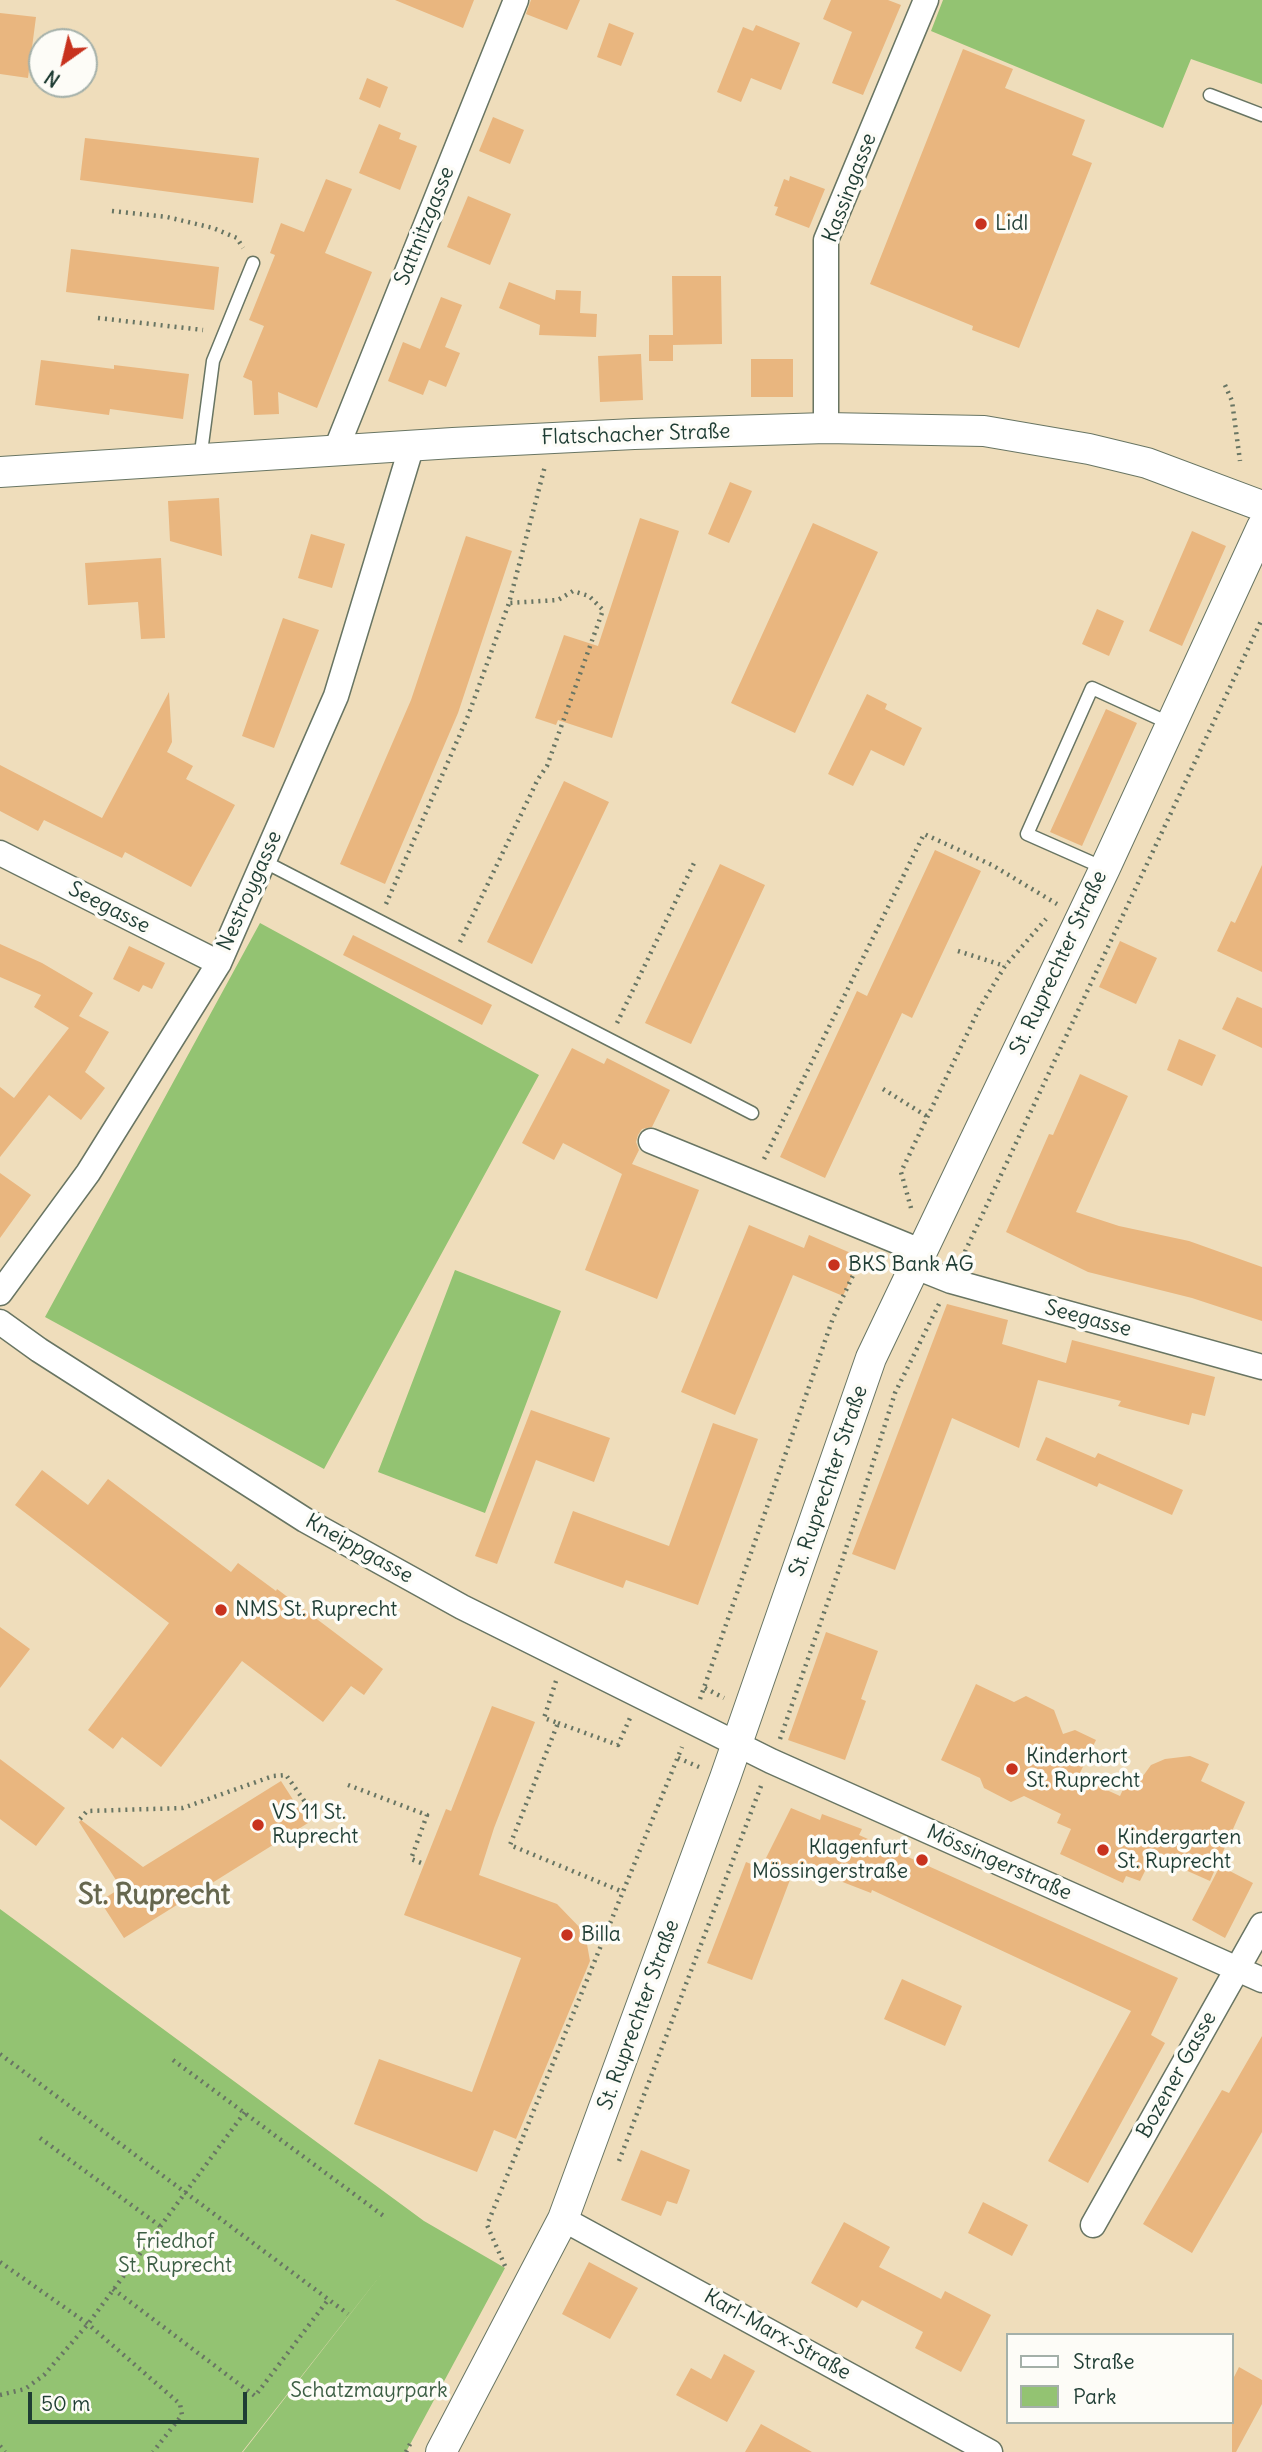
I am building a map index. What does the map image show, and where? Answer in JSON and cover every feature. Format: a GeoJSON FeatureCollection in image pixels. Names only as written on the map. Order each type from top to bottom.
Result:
{"type":"FeatureCollection","features":[{"type":"Feature","properties":{"kind":"street","name":"Sattnitzgasse"},"geometry":{"type":"LineString","coordinates":[[335,452],[516,0]]}},
{"type":"Feature","properties":{"kind":"street","name":"Kassingasse"},"geometry":{"type":"LineString","coordinates":[[825,428],[826,240],[926,0]]}},
{"type":"Feature","properties":{"kind":"street","name":"Flatschacher Straße"},"geometry":{"type":"LineString","coordinates":[[0,472],[543,439],[825,428],[984,431],[1089,449],[1147,463],[1262,506]]}},
{"type":"Feature","properties":{"kind":"street","name":"Nestroygasse"},"geometry":{"type":"LineString","coordinates":[[0,1293],[88,1173],[219,963],[336,696],[412,445]]}},
{"type":"Feature","properties":{"kind":"street","name":"St. Ruprechter Straße"},"geometry":{"type":"LineString","coordinates":[[441,2452],[563,2219],[737,1744],[871,1358],[920,1260],[1070,911],[1104,868],[1262,527]]}},
{"type":"Feature","properties":{"kind":"street","name":"Seegasse"},"geometry":{"type":"LineString","coordinates":[[0,853],[219,963]]}},
{"type":"Feature","properties":{"kind":"street","name":"Seegasse"},"geometry":{"type":"LineString","coordinates":[[651,1141],[874,1232],[951,1281],[1262,1367]]}},
{"type":"Feature","properties":{"kind":"street","name":"Kneippgasse"},"geometry":{"type":"LineString","coordinates":[[0,1322],[39,1350],[305,1520],[462,1607],[737,1744]]}},
{"type":"Feature","properties":{"kind":"street","name":"Mössingerstraße"},"geometry":{"type":"LineString","coordinates":[[737,1744],[1262,1980]]}},
{"type":"Feature","properties":{"kind":"street","name":"Bozener Gasse"},"geometry":{"type":"LineString","coordinates":[[1093,2225],[1262,1926]]}},
{"type":"Feature","properties":{"kind":"street","name":"Karl-Marx-Straße"},"geometry":{"type":"LineString","coordinates":[[563,2219],[990,2452]]}},
{"type":"Feature","properties":{"kind":"lane"},"geometry":{"type":"LineString","coordinates":[[1210,95],[1262,115]]}},
{"type":"Feature","properties":{"kind":"lane"},"geometry":{"type":"LineString","coordinates":[[200,460],[213,361],[253,263]]}},
{"type":"Feature","properties":{"kind":"lane"},"geometry":{"type":"LineString","coordinates":[[1104,868],[1027,834],[1092,688],[1171,724]]}},
{"type":"Feature","properties":{"kind":"lane"},"geometry":{"type":"LineString","coordinates":[[263,862],[752,1113]]}},
{"type":"Feature","properties":{"kind":"path"},"geometry":{"type":"LineString","coordinates":[[113,211],[167,217],[213,228],[237,237],[253,263]]}},
{"type":"Feature","properties":{"kind":"path"},"geometry":{"type":"LineString","coordinates":[[98,318],[225,332]]}},
{"type":"Feature","properties":{"kind":"path"},"geometry":{"type":"LineString","coordinates":[[1226,385],[1232,401],[1240,461]]}},
{"type":"Feature","properties":{"kind":"path"},"geometry":{"type":"LineString","coordinates":[[378,921],[468,716],[509,603],[546,468],[543,439]]}},
{"type":"Feature","properties":{"kind":"path"},"geometry":{"type":"LineString","coordinates":[[452,959],[538,779],[547,766],[603,610],[589,596],[573,591],[558,600],[509,603]]}},
{"type":"Feature","properties":{"kind":"path"},"geometry":{"type":"LineString","coordinates":[[783,1730],[842,1561],[895,1393],[951,1281],[1262,620]]}},
{"type":"Feature","properties":{"kind":"path"},"geometry":{"type":"LineString","coordinates":[[753,1182],[924,834],[992,865],[1070,911],[1004,966],[979,1007],[901,1172],[920,1260]]}},
{"type":"Feature","properties":{"kind":"path"},"geometry":{"type":"LineString","coordinates":[[609,1040],[696,859]]}},
{"type":"Feature","properties":{"kind":"path"},"geometry":{"type":"LineString","coordinates":[[958,950],[1004,966]]}},
{"type":"Feature","properties":{"kind":"path"},"geometry":{"type":"LineString","coordinates":[[883,1089],[928,1117]]}},
{"type":"Feature","properties":{"kind":"path"},"geometry":{"type":"LineString","coordinates":[[705,1688],[833,1318],[874,1232]]}},
{"type":"Feature","properties":{"kind":"path"},"geometry":{"type":"LineString","coordinates":[[564,1658],[544,1718],[618,1745],[639,1695]]}},
{"type":"Feature","properties":{"kind":"path"},"geometry":{"type":"LineString","coordinates":[[558,1723],[510,1845],[623,1892]]}},
{"type":"Feature","properties":{"kind":"path"},"geometry":{"type":"LineString","coordinates":[[506,2268],[487,2225],[678,1758]]}},
{"type":"Feature","properties":{"kind":"path"},"geometry":{"type":"LineString","coordinates":[[80,1819],[87,1811],[183,1808],[273,1776],[286,1775],[310,1809]]}},
{"type":"Feature","properties":{"kind":"path"},"geometry":{"type":"LineString","coordinates":[[348,1785],[427,1815],[411,1859],[424,1864]]}},
{"type":"Feature","properties":{"kind":"path"},"geometry":{"type":"LineString","coordinates":[[618,2163],[758,1793]]}},
{"type":"Feature","properties":{"kind":"path"},"geometry":{"type":"LineString","coordinates":[[0,2054],[348,2314]]}},
{"type":"Feature","properties":{"kind":"path"},"geometry":{"type":"LineString","coordinates":[[173,2060],[385,2217]]}},
{"type":"Feature","properties":{"kind":"path"},"geometry":{"type":"LineString","coordinates":[[0,2395],[25,2389],[44,2375],[88,2324],[245,2112]]}},
{"type":"Feature","properties":{"kind":"path"},"geometry":{"type":"LineString","coordinates":[[40,2138],[160,2226]]}},
{"type":"Feature","properties":{"kind":"path"},"geometry":{"type":"LineString","coordinates":[[0,2262],[88,2324],[180,2404],[182,2415],[153,2452]]}},
{"type":"Feature","properties":{"kind":"path"},"geometry":{"type":"LineString","coordinates":[[113,2289],[255,2396],[328,2300]]}},
{"type":"Feature","properties":{"kind":"path"},"geometry":{"type":"LineString","coordinates":[[406,2452],[413,2440]]}},
{"type":"Feature","properties":{"kind":"path"},"geometry":{"type":"LineString","coordinates":[[0,2446],[5,2452]]}},
{"type":"Feature","properties":{"kind":"green space"},"geometry":{"type":"Polygon","coordinates":[[[943,0],[1262,0],[1262,84],[1191,59],[1163,128],[931,31],[943,0]]]}},
{"type":"Feature","properties":{"kind":"green space"},"geometry":{"type":"Polygon","coordinates":[[[260,923],[539,1075],[324,1469],[45,1317],[260,923]]]}},
{"type":"Feature","properties":{"kind":"green space"},"geometry":{"type":"Polygon","coordinates":[[[455,1270],[561,1311],[485,1513],[378,1472],[455,1270]]]}},
{"type":"Feature","properties":{"kind":"green space","name":"Friedhof St. Ruprecht"},"geometry":{"type":"Polygon","coordinates":[[[0,1909],[424,2221],[505,2268],[406,2452],[243,2452],[383,2272],[242,2452],[0,2452],[0,1909]]]}},
{"type":"Feature","properties":{"kind":"building"},"geometry":{"type":"Polygon","coordinates":[[[395,0],[474,0],[463,28],[395,0]]]}},
{"type":"Feature","properties":{"kind":"building"},"geometry":{"type":"Polygon","coordinates":[[[531,0],[580,0],[567,30],[526,14],[531,0]]]}},
{"type":"Feature","properties":{"kind":"building"},"geometry":{"type":"Polygon","coordinates":[[[831,0],[888,0],[901,5],[863,95],[832,83],[852,32],[823,19],[831,0]]]}},
{"type":"Feature","properties":{"kind":"building"},"geometry":{"type":"Polygon","coordinates":[[[0,13],[36,17],[35,28],[28,28],[28,78],[0,74],[0,13]]]}},
{"type":"Feature","properties":{"kind":"building"},"geometry":{"type":"Polygon","coordinates":[[[609,23],[634,33],[621,66],[597,57],[609,23]]]}},
{"type":"Feature","properties":{"kind":"building"},"geometry":{"type":"Polygon","coordinates":[[[756,25],[800,43],[781,90],[751,78],[741,102],[717,92],[743,27],[753,31],[756,25]]]}},
{"type":"Feature","properties":{"kind":"building","name":"Lidl"},"geometry":{"type":"Polygon","coordinates":[[[963,49],[1013,69],[1005,88],[1085,120],[1072,155],[1092,163],[1019,348],[870,284],[963,49]]]}},
{"type":"Feature","properties":{"kind":"building"},"geometry":{"type":"Polygon","coordinates":[[[367,78],[388,87],[380,108],[359,99],[367,78]]]}},
{"type":"Feature","properties":{"kind":"building"},"geometry":{"type":"Polygon","coordinates":[[[493,117],[524,130],[510,164],[479,151],[493,117]]]}},
{"type":"Feature","properties":{"kind":"building"},"geometry":{"type":"Polygon","coordinates":[[[379,124],[401,133],[399,139],[417,146],[400,190],[359,173],[379,124]]]}},
{"type":"Feature","properties":{"kind":"building"},"geometry":{"type":"Polygon","coordinates":[[[85,138],[259,158],[253,203],[80,180],[85,138]]]}},
{"type":"Feature","properties":{"kind":"building"},"geometry":{"type":"Polygon","coordinates":[[[790,176],[825,189],[809,228],[775,215],[778,207],[774,206],[784,179],[789,181],[790,176]]]}},
{"type":"Feature","properties":{"kind":"building"},"geometry":{"type":"Polygon","coordinates":[[[326,179],[352,189],[325,253],[372,272],[317,408],[278,392],[279,414],[254,415],[252,381],[243,377],[264,326],[249,320],[275,255],[270,253],[281,223],[304,232],[326,179]]]}},
{"type":"Feature","properties":{"kind":"building"},"geometry":{"type":"Polygon","coordinates":[[[468,196],[511,214],[490,265],[447,247],[468,196]]]}},
{"type":"Feature","properties":{"kind":"building"},"geometry":{"type":"Polygon","coordinates":[[[71,249],[219,267],[214,310],[66,292],[71,249]]]}},
{"type":"Feature","properties":{"kind":"building"},"geometry":{"type":"Polygon","coordinates":[[[672,276],[721,276],[722,344],[673,345],[673,361],[649,361],[649,335],[673,335],[672,276]]]}},
{"type":"Feature","properties":{"kind":"building"},"geometry":{"type":"Polygon","coordinates":[[[509,282],[555,300],[556,290],[581,291],[580,313],[597,314],[596,337],[539,335],[540,325],[499,308],[509,282]]]}},
{"type":"Feature","properties":{"kind":"building"},"geometry":{"type":"Polygon","coordinates":[[[441,297],[462,305],[445,347],[460,353],[446,387],[429,380],[423,395],[388,381],[403,342],[420,349],[441,297]]]}},
{"type":"Feature","properties":{"kind":"building"},"geometry":{"type":"Polygon","coordinates":[[[641,354],[643,400],[600,402],[598,356],[641,354]]]}},
{"type":"Feature","properties":{"kind":"building"},"geometry":{"type":"Polygon","coordinates":[[[751,359],[793,359],[793,397],[751,397],[751,359]]]}},
{"type":"Feature","properties":{"kind":"building"},"geometry":{"type":"Polygon","coordinates":[[[41,360],[189,374],[183,419],[110,409],[109,415],[35,405],[41,360]]]}},
{"type":"Feature","properties":{"kind":"building"},"geometry":{"type":"Polygon","coordinates":[[[730,482],[752,491],[729,543],[708,534],[730,482]]]}},
{"type":"Feature","properties":{"kind":"building"},"geometry":{"type":"Polygon","coordinates":[[[219,498],[222,556],[170,541],[168,501],[219,498]]]}},
{"type":"Feature","properties":{"kind":"building"},"geometry":{"type":"Polygon","coordinates":[[[640,518],[679,531],[612,738],[558,720],[556,725],[535,718],[564,635],[598,646],[640,518]]]}},
{"type":"Feature","properties":{"kind":"building"},"geometry":{"type":"Polygon","coordinates":[[[813,523],[878,552],[795,733],[731,703],[813,523]]]}},
{"type":"Feature","properties":{"kind":"building"},"geometry":{"type":"Polygon","coordinates":[[[1192,531],[1226,546],[1182,646],[1149,631],[1192,531]]]}},
{"type":"Feature","properties":{"kind":"building"},"geometry":{"type":"Polygon","coordinates":[[[311,534],[345,544],[332,588],[298,578],[311,534]]]}},
{"type":"Feature","properties":{"kind":"building"},"geometry":{"type":"Polygon","coordinates":[[[466,536],[512,551],[458,713],[385,884],[340,864],[411,700],[466,536]]]}},
{"type":"Feature","properties":{"kind":"building"},"geometry":{"type":"Polygon","coordinates":[[[161,558],[165,638],[141,639],[138,602],[88,605],[85,563],[161,558]]]}},
{"type":"Feature","properties":{"kind":"building"},"geometry":{"type":"Polygon","coordinates":[[[1097,609],[1124,621],[1109,656],[1082,644],[1097,609]]]}},
{"type":"Feature","properties":{"kind":"building"},"geometry":{"type":"Polygon","coordinates":[[[283,618],[319,630],[274,748],[242,736],[283,618]]]}},
{"type":"Feature","properties":{"kind":"building"},"geometry":{"type":"Polygon","coordinates":[[[169,692],[172,742],[167,752],[193,766],[186,779],[235,805],[191,887],[125,852],[122,858],[44,820],[38,831],[0,811],[0,765],[102,818],[169,692]]]}},
{"type":"Feature","properties":{"kind":"building"},"geometry":{"type":"Polygon","coordinates":[[[867,694],[887,704],[885,709],[922,728],[904,766],[871,750],[853,786],[828,774],[867,694]]]}},
{"type":"Feature","properties":{"kind":"building"},"geometry":{"type":"Polygon","coordinates":[[[1106,709],[1137,723],[1082,846],[1050,832],[1106,709]]]}},
{"type":"Feature","properties":{"kind":"building"},"geometry":{"type":"Polygon","coordinates":[[[564,781],[609,802],[532,964],[487,942],[564,781]]]}},
{"type":"Feature","properties":{"kind":"building"},"geometry":{"type":"Polygon","coordinates":[[[935,850],[981,871],[912,1018],[902,1013],[825,1178],[780,1157],[857,991],[867,996],[935,850]]]}},
{"type":"Feature","properties":{"kind":"building"},"geometry":{"type":"Polygon","coordinates":[[[720,864],[765,885],[691,1044],[645,1023],[720,864]]]}},
{"type":"Feature","properties":{"kind":"building"},"geometry":{"type":"Polygon","coordinates":[[[1262,865],[1262,972],[1217,951],[1231,921],[1235,923],[1262,865]]]}},
{"type":"Feature","properties":{"kind":"building"},"geometry":{"type":"Polygon","coordinates":[[[353,935],[492,1005],[482,1025],[343,955],[353,935]]]}},
{"type":"Feature","properties":{"kind":"building"},"geometry":{"type":"Polygon","coordinates":[[[1120,941],[1157,958],[1136,1004],[1099,987],[1120,941]]]}},
{"type":"Feature","properties":{"kind":"building"},"geometry":{"type":"Polygon","coordinates":[[[0,944],[42,963],[93,993],[79,1016],[109,1032],[85,1072],[105,1088],[81,1120],[49,1095],[0,1157],[0,1087],[14,1098],[69,1028],[34,1007],[41,995],[0,977],[0,944]]]}},
{"type":"Feature","properties":{"kind":"building"},"geometry":{"type":"Polygon","coordinates":[[[129,946],[165,963],[152,989],[143,985],[139,992],[113,979],[129,946]]]}},
{"type":"Feature","properties":{"kind":"building"},"geometry":{"type":"Polygon","coordinates":[[[1237,997],[1262,1008],[1262,1048],[1222,1029],[1237,997]]]}},
{"type":"Feature","properties":{"kind":"building"},"geometry":{"type":"Polygon","coordinates":[[[1179,1039],[1216,1055],[1202,1086],[1167,1070],[1179,1039]]]}},
{"type":"Feature","properties":{"kind":"building"},"geometry":{"type":"Polygon","coordinates":[[[572,1048],[604,1064],[607,1058],[670,1090],[652,1127],[642,1129],[638,1135],[636,1142],[639,1150],[632,1164],[699,1190],[657,1299],[585,1270],[622,1174],[563,1143],[554,1160],[522,1143],[572,1048]]]}},
{"type":"Feature","properties":{"kind":"building"},"geometry":{"type":"Polygon","coordinates":[[[1080,1074],[1128,1096],[1076,1212],[1119,1226],[1189,1241],[1262,1267],[1262,1321],[1192,1298],[1088,1272],[1006,1232],[1049,1134],[1053,1135],[1080,1074]]]}},
{"type":"Feature","properties":{"kind":"building"},"geometry":{"type":"Polygon","coordinates":[[[0,1173],[31,1195],[0,1238],[0,1173]]]}},
{"type":"Feature","properties":{"kind":"building"},"geometry":{"type":"Polygon","coordinates":[[[749,1225],[804,1248],[809,1235],[860,1257],[843,1296],[793,1275],[735,1415],[681,1392],[749,1225]]]}},
{"type":"Feature","properties":{"kind":"building"},"geometry":{"type":"Polygon","coordinates":[[[947,1304],[1008,1320],[1002,1344],[1066,1363],[1072,1340],[1215,1377],[1205,1416],[1192,1413],[1189,1425],[1118,1406],[1121,1401],[1038,1380],[1019,1448],[952,1418],[895,1570],[852,1554],[947,1304]]]}},
{"type":"Feature","properties":{"kind":"building"},"geometry":{"type":"Polygon","coordinates":[[[531,1410],[610,1438],[594,1482],[536,1460],[497,1564],[475,1556],[531,1410]]]}},
{"type":"Feature","properties":{"kind":"building"},"geometry":{"type":"Polygon","coordinates":[[[713,1423],[758,1439],[698,1605],[626,1580],[623,1588],[554,1563],[573,1511],[669,1546],[713,1423]]]}},
{"type":"Feature","properties":{"kind":"building"},"geometry":{"type":"Polygon","coordinates":[[[1046,1437],[1095,1458],[1098,1453],[1183,1490],[1172,1515],[1099,1483],[1097,1487],[1036,1460],[1046,1437]]]}},
{"type":"Feature","properties":{"kind":"building"},"geometry":{"type":"Polygon","coordinates":[[[42,1470],[88,1505],[108,1479],[231,1572],[238,1563],[383,1669],[364,1695],[351,1686],[323,1722],[242,1661],[161,1767],[122,1737],[113,1749],[88,1730],[169,1623],[15,1505],[42,1470]]]}},
{"type":"Feature","properties":{"kind":"building"},"geometry":{"type":"Polygon","coordinates":[[[0,1627],[30,1649],[0,1688],[0,1627]]]}},
{"type":"Feature","properties":{"kind":"building"},"geometry":{"type":"Polygon","coordinates":[[[826,1632],[878,1651],[861,1699],[866,1701],[845,1760],[788,1740],[826,1632]]]}},
{"type":"Feature","properties":{"kind":"building"},"geometry":{"type":"Polygon","coordinates":[[[976,1684],[1014,1702],[1026,1696],[1054,1710],[1063,1734],[1075,1730],[1096,1740],[1078,1777],[1120,1796],[1126,1783],[1135,1787],[1151,1765],[1165,1759],[1190,1756],[1209,1764],[1201,1781],[1245,1802],[1210,1881],[1156,1857],[1151,1867],[1148,1865],[1140,1881],[1126,1876],[1123,1883],[1060,1854],[1071,1829],[1057,1823],[1061,1814],[1024,1796],[1011,1802],[984,1788],[980,1778],[941,1760],[976,1684]]]}},
{"type":"Feature","properties":{"kind":"building"},"geometry":{"type":"Polygon","coordinates":[[[492,1706],[535,1722],[479,1875],[557,1904],[585,1933],[590,1961],[516,2139],[494,2130],[477,2172],[354,2124],[379,2059],[472,2092],[521,1958],[404,1915],[446,1809],[451,1811],[492,1706]]]}},
{"type":"Feature","properties":{"kind":"building"},"geometry":{"type":"Polygon","coordinates":[[[0,1759],[65,1808],[36,1846],[0,1819],[0,1759]]]}},
{"type":"Feature","properties":{"kind":"building"},"geometry":{"type":"Polygon","coordinates":[[[281,1781],[308,1823],[124,1938],[100,1901],[121,1888],[79,1822],[81,1820],[143,1867],[281,1781]]]}},
{"type":"Feature","properties":{"kind":"building"},"geometry":{"type":"Polygon","coordinates":[[[791,1808],[820,1820],[822,1814],[862,1829],[859,1835],[1178,1978],[1151,2035],[1165,2043],[1088,2183],[1048,2161],[1131,2011],[872,1890],[871,1893],[796,1864],[752,1980],[707,1963],[746,1862],[761,1868],[791,1808]]]}},
{"type":"Feature","properties":{"kind":"building"},"geometry":{"type":"Polygon","coordinates":[[[1220,1866],[1253,1883],[1225,1938],[1192,1920],[1220,1866]]]}},
{"type":"Feature","properties":{"kind":"building"},"geometry":{"type":"Polygon","coordinates":[[[902,1979],[962,2006],[945,2046],[884,2019],[902,1979]]]}},
{"type":"Feature","properties":{"kind":"building"},"geometry":{"type":"Polygon","coordinates":[[[1262,2036],[1262,2132],[1192,2253],[1143,2224],[1222,2090],[1229,2093],[1262,2036]]]}},
{"type":"Feature","properties":{"kind":"building"},"geometry":{"type":"Polygon","coordinates":[[[641,2150],[690,2170],[677,2204],[667,2201],[661,2216],[621,2200],[641,2150]]]}},
{"type":"Feature","properties":{"kind":"building"},"geometry":{"type":"Polygon","coordinates":[[[983,2202],[1028,2225],[1012,2256],[968,2233],[983,2202]]]}},
{"type":"Feature","properties":{"kind":"building"},"geometry":{"type":"Polygon","coordinates":[[[844,2222],[890,2247],[879,2267],[941,2299],[945,2291],[991,2315],[961,2372],[915,2348],[923,2332],[862,2300],[857,2308],[811,2283],[844,2222]]]}},
{"type":"Feature","properties":{"kind":"building"},"geometry":{"type":"Polygon","coordinates":[[[589,2262],[638,2288],[610,2339],[562,2314],[589,2262]]]}},
{"type":"Feature","properties":{"kind":"building"},"geometry":{"type":"Polygon","coordinates":[[[724,2354],[755,2371],[727,2422],[676,2395],[691,2368],[711,2379],[724,2354]]]}},
{"type":"Feature","properties":{"kind":"building"},"geometry":{"type":"Polygon","coordinates":[[[1239,2367],[1262,2380],[1262,2404],[1236,2452],[1232,2452],[1234,2424],[1234,2377],[1239,2367]]]}},
{"type":"Feature","properties":{"kind":"building"},"geometry":{"type":"Polygon","coordinates":[[[761,2424],[812,2452],[745,2452],[761,2424]]]}},
{"type":"Feature","properties":{"kind":"place","name":"Lidl"},"geometry":{"type":"Point","coordinates":[981,224]}},
{"type":"Feature","properties":{"kind":"place","name":"BKS Bank AG"},"geometry":{"type":"Point","coordinates":[834,1265]}},
{"type":"Feature","properties":{"kind":"place","name":"NMS St. Ruprecht"},"geometry":{"type":"Point","coordinates":[221,1610]}},
{"type":"Feature","properties":{"kind":"place","name":"Kinderhort St. Ruprecht"},"geometry":{"type":"Point","coordinates":[1012,1769]}},
{"type":"Feature","properties":{"kind":"place","name":"VS 11 St. Ruprecht"},"geometry":{"type":"Point","coordinates":[258,1825]}},
{"type":"Feature","properties":{"kind":"place","name":"Kindergarten St. Ruprecht"},"geometry":{"type":"Point","coordinates":[1103,1850]}},
{"type":"Feature","properties":{"kind":"place","name":"Klagenfurt Mössingerstraße"},"geometry":{"type":"Point","coordinates":[922,1860]}},
{"type":"Feature","properties":{"kind":"place","name":"Billa"},"geometry":{"type":"Point","coordinates":[567,1935]}},
{"type":"Feature","properties":{"kind":"district","name":"St. Ruprecht"},"geometry":{"type":"Point","coordinates":[154,1896]}},
{"type":"Feature","properties":{"kind":"park label","name":"Schatzmayrpark"},"geometry":{"type":"Point","coordinates":[369,2391]}}]}
